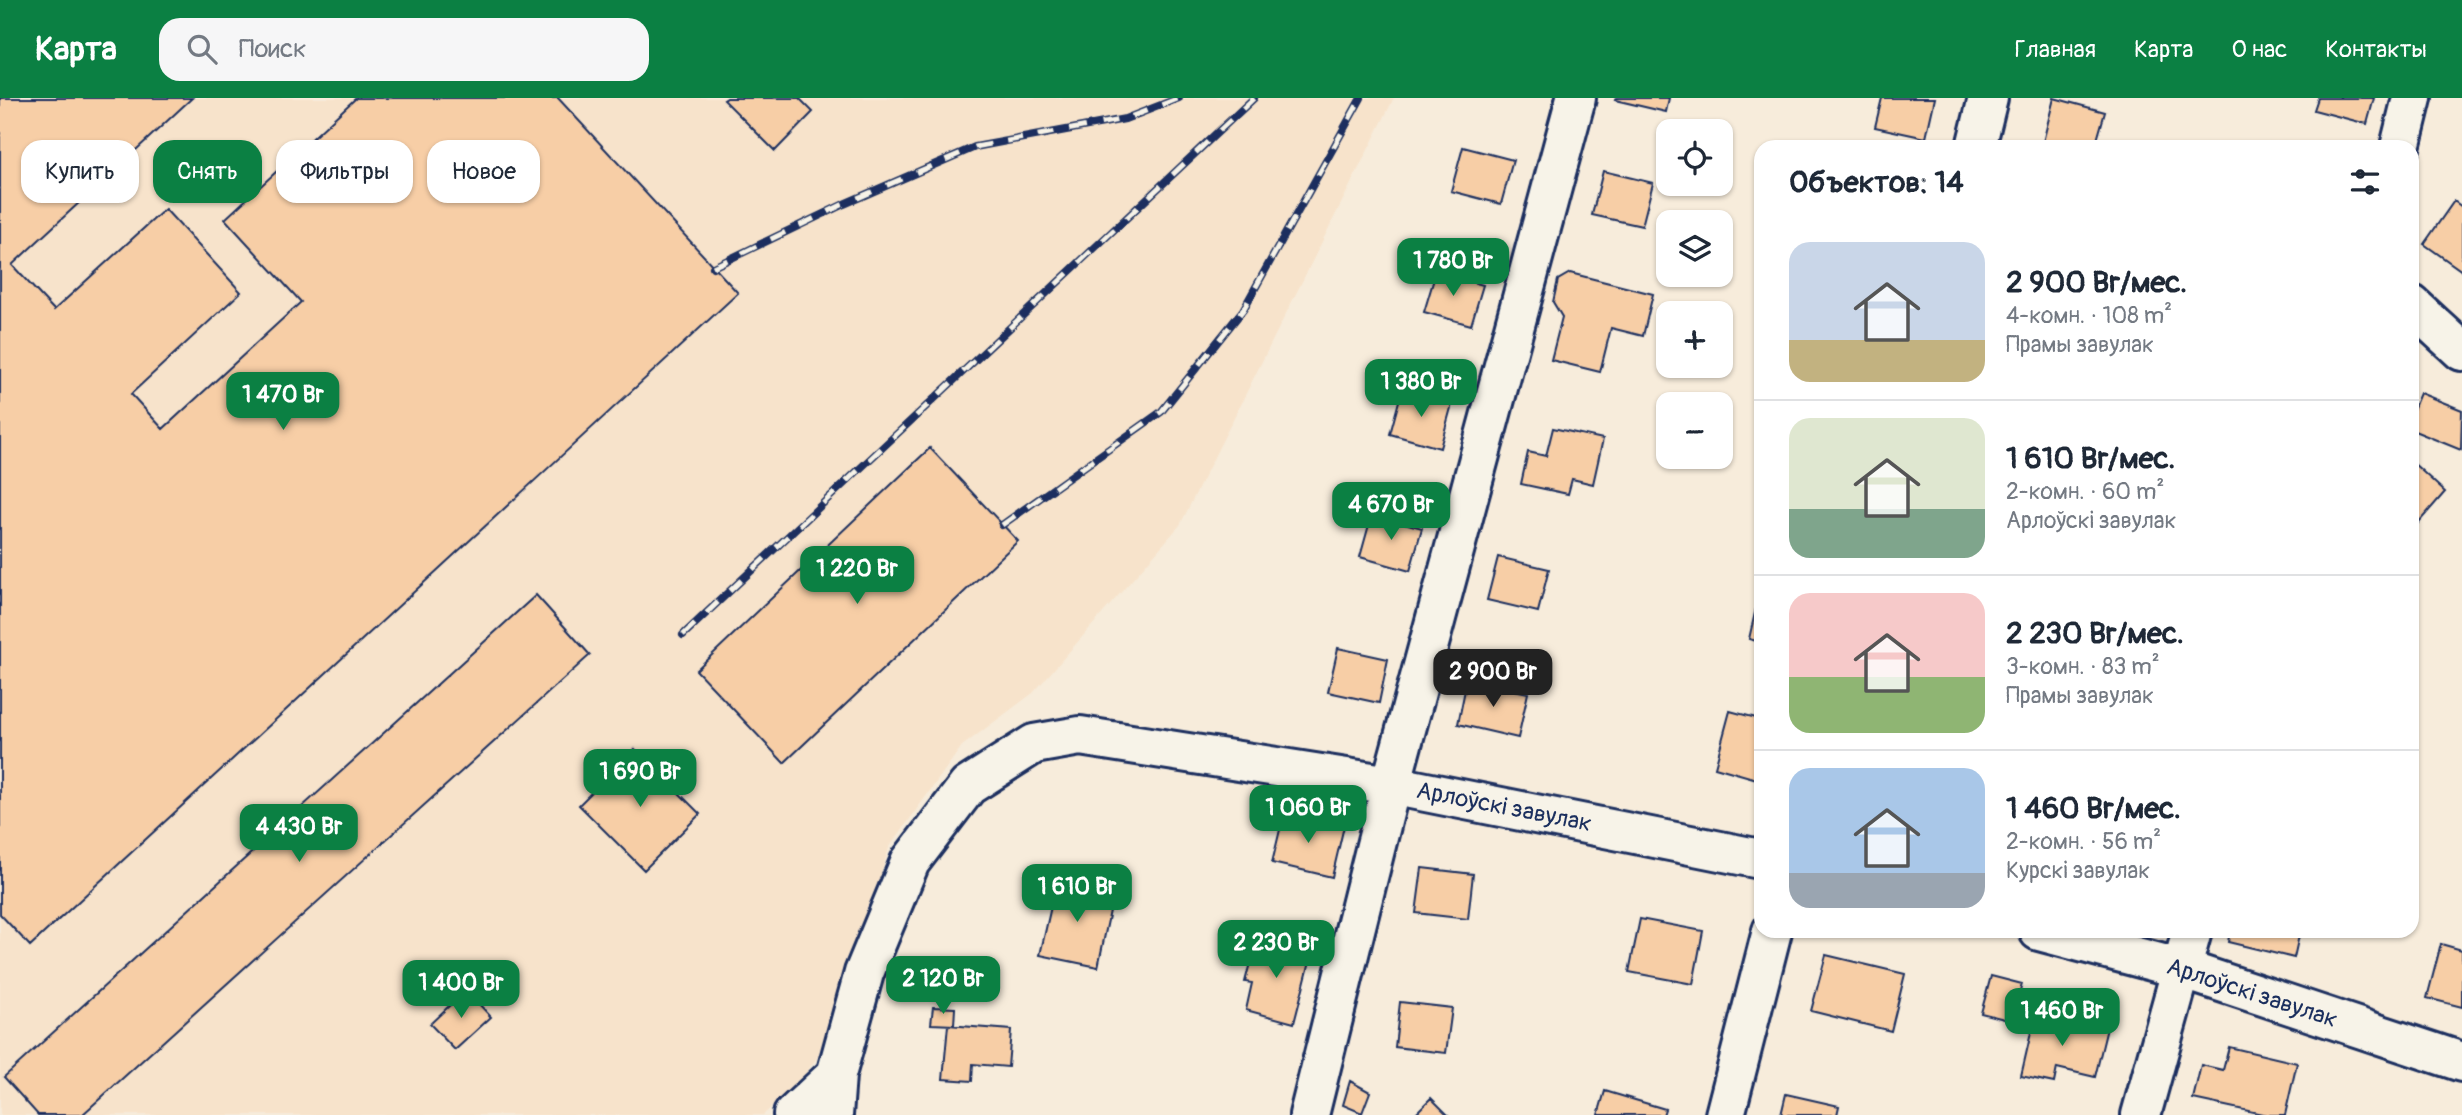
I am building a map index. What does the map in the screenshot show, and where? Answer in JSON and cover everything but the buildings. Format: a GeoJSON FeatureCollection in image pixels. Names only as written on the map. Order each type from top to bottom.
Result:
{"type":"FeatureCollection","features":[{"type":"Feature","properties":{"kind":"street"},"geometry":{"type":"LineString","coordinates":[[1309,1115],[1391,785],[1576,98]]}},
{"type":"Feature","properties":{"kind":"street"},"geometry":{"type":"LineString","coordinates":[[1978,140],[1988,98]]}},
{"type":"Feature","properties":{"kind":"street"},"geometry":{"type":"LineString","coordinates":[[2402,140],[2412,98]]}},
{"type":"Feature","properties":{"kind":"street"},"geometry":{"type":"LineString","coordinates":[[2419,311],[2462,351]]}},
{"type":"Feature","properties":{"kind":"street","name":"Арлоўскі завулак"},"geometry":{"type":"LineString","coordinates":[[833,1115],[836,1075],[864,973],[910,862],[968,786],[1034,744],[1080,736],[1391,785],[1754,858]]}},
{"type":"Feature","properties":{"kind":"street"},"geometry":{"type":"LineString","coordinates":[[1725,1115],[1770,938]]}},
{"type":"Feature","properties":{"kind":"street","name":"Арлоўскі завулак"},"geometry":{"type":"LineString","coordinates":[[2065,938],[2182,969],[2462,1062]]}},
{"type":"Feature","properties":{"kind":"street"},"geometry":{"type":"LineString","coordinates":[[2141,1115],[2190,938]]}},
{"type":"Feature","properties":{"kind":"street"},"geometry":{"type":"LineString","coordinates":[[793,1115],[836,1075]]}},
{"type":"Feature","properties":{"kind":"shaded area"},"geometry":{"type":"Polygon","coordinates":[[[0,98],[1394,98],[1180,525],[1033,693],[962,746],[889,848],[830,1040],[801,1080],[763,1115],[0,1115],[0,98]]]}},
{"type":"Feature","properties":{"kind":"railway"},"geometry":{"type":"LineString","coordinates":[[713,267],[844,204],[975,147],[1125,119],[1179,98]]}},
{"type":"Feature","properties":{"kind":"railway"},"geometry":{"type":"LineString","coordinates":[[683,635],[1254,98]]}},
{"type":"Feature","properties":{"kind":"railway"},"geometry":{"type":"LineString","coordinates":[[1002,525],[1161,412],[1243,310],[1361,98]]}}]}
